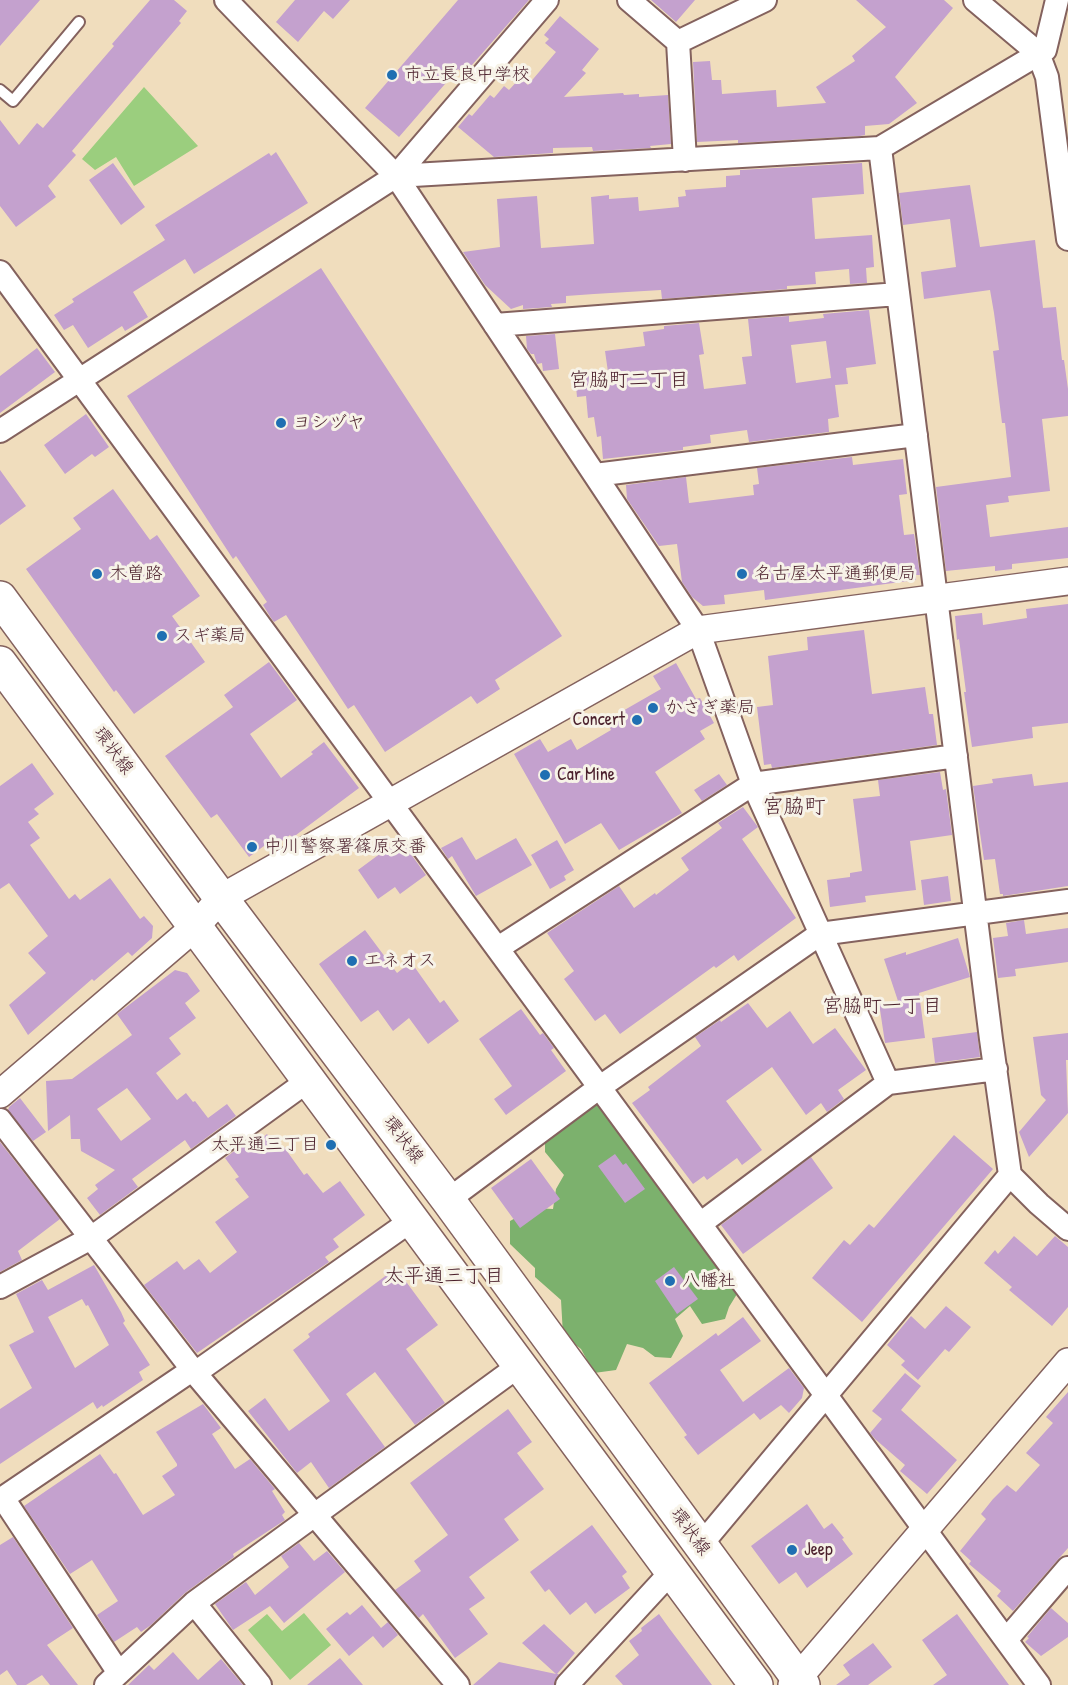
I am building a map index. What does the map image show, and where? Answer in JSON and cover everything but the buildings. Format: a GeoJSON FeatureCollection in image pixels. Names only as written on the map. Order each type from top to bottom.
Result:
{"type":"FeatureCollection","features":[{"type":"Feature","properties":{"kind":"main road","name":"環状線"},"geometry":{"type":"LineString","coordinates":[[0,598],[221,898],[448,1200],[798,1683]]}},
{"type":"Feature","properties":{"kind":"main road","name":"環状線"},"geometry":{"type":"LineString","coordinates":[[0,663],[756,1685]]}},
{"type":"Feature","properties":{"kind":"street"},"geometry":{"type":"LineString","coordinates":[[226,0],[396,176],[698,630],[753,784],[888,1083]]}},
{"type":"Feature","properties":{"kind":"street"},"geometry":{"type":"LineString","coordinates":[[0,431],[396,176],[547,0]]}},
{"type":"Feature","properties":{"kind":"street"},"geometry":{"type":"LineString","coordinates":[[629,0],[678,42],[685,160]]}},
{"type":"Feature","properties":{"kind":"street"},"geometry":{"type":"LineString","coordinates":[[678,42],[765,0]]}},
{"type":"Feature","properties":{"kind":"street"},"geometry":{"type":"LineString","coordinates":[[975,0],[1038,53],[1047,77],[1068,239]]}},
{"type":"Feature","properties":{"kind":"street"},"geometry":{"type":"LineString","coordinates":[[396,176],[880,148],[1045,50],[1057,0]]}},
{"type":"Feature","properties":{"kind":"street"},"geometry":{"type":"LineString","coordinates":[[880,148],[1010,1175],[1068,1229]]}},
{"type":"Feature","properties":{"kind":"street"},"geometry":{"type":"LineString","coordinates":[[0,272],[1039,1685]]}},
{"type":"Feature","properties":{"kind":"street"},"geometry":{"type":"LineString","coordinates":[[495,325],[898,294]]}},
{"type":"Feature","properties":{"kind":"street"},"geometry":{"type":"LineString","coordinates":[[595,475],[916,435]]}},
{"type":"Feature","properties":{"kind":"street"},"geometry":{"type":"LineString","coordinates":[[0,1094],[195,927],[221,898],[698,630],[1068,581]]}},
{"type":"Feature","properties":{"kind":"street"},"geometry":{"type":"LineString","coordinates":[[498,948],[753,784],[956,756]]}},
{"type":"Feature","properties":{"kind":"street"},"geometry":{"type":"LineString","coordinates":[[448,1200],[600,1087],[820,934],[1068,901]]}},
{"type":"Feature","properties":{"kind":"street"},"geometry":{"type":"LineString","coordinates":[[700,1224],[888,1083],[996,1069]]}},
{"type":"Feature","properties":{"kind":"street"},"geometry":{"type":"LineString","coordinates":[[0,1287],[91,1238],[309,1080]]}},
{"type":"Feature","properties":{"kind":"street"},"geometry":{"type":"LineString","coordinates":[[0,1120],[194,1372],[458,1685]]}},
{"type":"Feature","properties":{"kind":"street"},"geometry":{"type":"LineString","coordinates":[[700,1546],[1010,1175]]}},
{"type":"Feature","properties":{"kind":"street"},"geometry":{"type":"LineString","coordinates":[[412,1220],[194,1372],[1,1499],[113,1679],[194,1603],[520,1365]]}},
{"type":"Feature","properties":{"kind":"street"},"geometry":{"type":"LineString","coordinates":[[798,1683],[1068,1362]]}},
{"type":"Feature","properties":{"kind":"street"},"geometry":{"type":"LineString","coordinates":[[1006,1640],[1068,1569]]}},
{"type":"Feature","properties":{"kind":"street"},"geometry":{"type":"LineString","coordinates":[[567,1685],[672,1571]]}},
{"type":"Feature","properties":{"kind":"street"},"geometry":{"type":"LineString","coordinates":[[194,1603],[260,1685]]}},
{"type":"Feature","properties":{"kind":"lane"},"geometry":{"type":"LineString","coordinates":[[0,90],[13,101],[79,22]]}},
{"type":"Feature","properties":{"kind":"green space"},"geometry":{"type":"Polygon","coordinates":[[[144,87],[198,146],[134,186],[116,157],[95,170],[82,159],[144,87]]]}},
{"type":"Feature","properties":{"kind":"green space"},"geometry":{"type":"Polygon","coordinates":[[[574,1106],[608,1106],[697,1239],[707,1245],[745,1281],[729,1307],[725,1319],[702,1324],[690,1306],[675,1319],[683,1336],[671,1358],[655,1357],[643,1348],[627,1344],[616,1370],[594,1373],[581,1349],[563,1335],[561,1300],[535,1277],[535,1268],[510,1244],[510,1221],[534,1208],[553,1209],[556,1189],[564,1175],[545,1152],[545,1137],[574,1106]]]}},
{"type":"Feature","properties":{"kind":"green space"},"geometry":{"type":"Polygon","coordinates":[[[304,1613],[331,1645],[290,1680],[248,1630],[267,1614],[282,1631],[304,1613]]]}},
{"type":"Feature","properties":{"kind":"place","name":"市立長良中学校"},"geometry":{"type":"Point","coordinates":[392,75]}},
{"type":"Feature","properties":{"kind":"place","name":"ヨシヅヤ"},"geometry":{"type":"Point","coordinates":[281,423]}},
{"type":"Feature","properties":{"kind":"place","name":"木曽路"},"geometry":{"type":"Point","coordinates":[97,574]}},
{"type":"Feature","properties":{"kind":"place","name":"名古屋太平通郵便局"},"geometry":{"type":"Point","coordinates":[742,574]}},
{"type":"Feature","properties":{"kind":"place","name":"スギ薬局"},"geometry":{"type":"Point","coordinates":[162,636]}},
{"type":"Feature","properties":{"kind":"place","name":"かさぎ薬局"},"geometry":{"type":"Point","coordinates":[653,708]}},
{"type":"Feature","properties":{"kind":"place","name":"Concert"},"geometry":{"type":"Point","coordinates":[637,720]}},
{"type":"Feature","properties":{"kind":"place","name":"Car Mine"},"geometry":{"type":"Point","coordinates":[545,775]}},
{"type":"Feature","properties":{"kind":"place","name":"中川警察署篠原交番"},"geometry":{"type":"Point","coordinates":[252,847]}},
{"type":"Feature","properties":{"kind":"place","name":"エネオス"},"geometry":{"type":"Point","coordinates":[352,961]}},
{"type":"Feature","properties":{"kind":"place","name":"太平通三丁目"},"geometry":{"type":"Point","coordinates":[331,1145]}},
{"type":"Feature","properties":{"kind":"place","name":"八幡社"},"geometry":{"type":"Point","coordinates":[670,1281]}},
{"type":"Feature","properties":{"kind":"place","name":"Jeep"},"geometry":{"type":"Point","coordinates":[792,1550]}},
{"type":"Feature","properties":{"kind":"district","name":"宮脇町二丁目"},"geometry":{"type":"Point","coordinates":[629,381]}},
{"type":"Feature","properties":{"kind":"district","name":"宮脇町"},"geometry":{"type":"Point","coordinates":[794,807]}},
{"type":"Feature","properties":{"kind":"district","name":"宮脇町一丁目"},"geometry":{"type":"Point","coordinates":[882,1007]}},
{"type":"Feature","properties":{"kind":"district","name":"太平通三丁目"},"geometry":{"type":"Point","coordinates":[444,1277]}}]}
